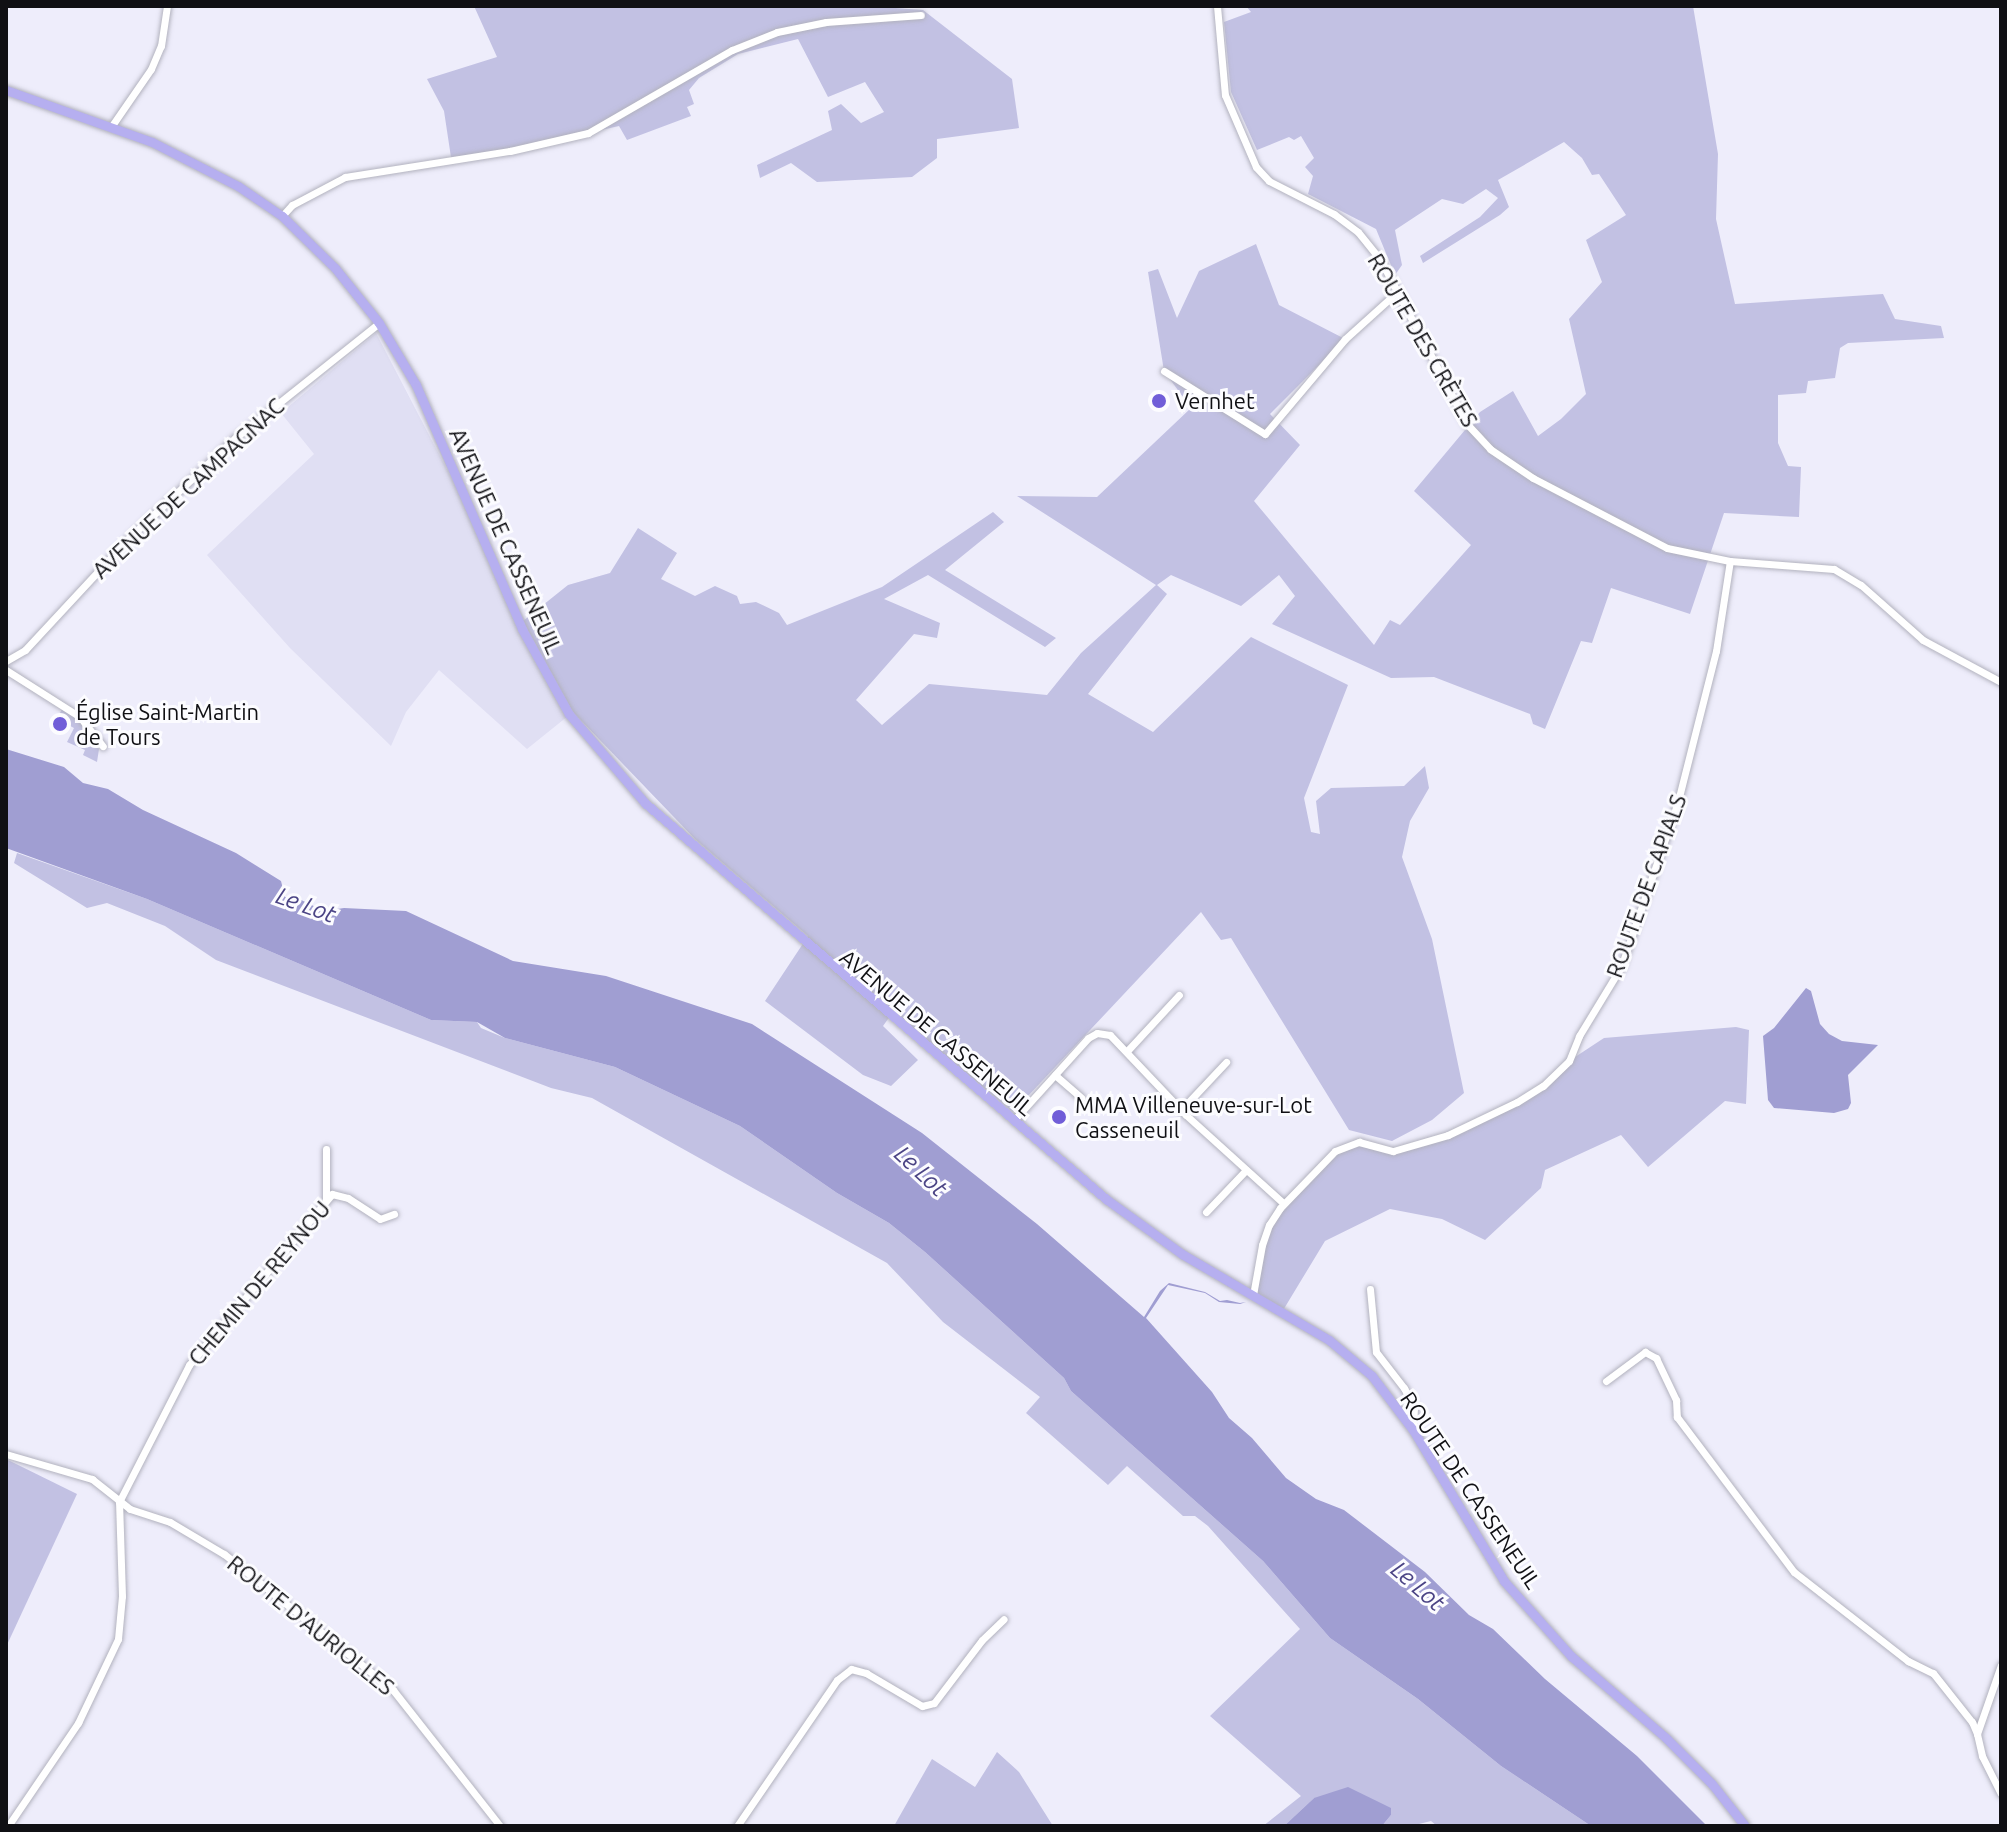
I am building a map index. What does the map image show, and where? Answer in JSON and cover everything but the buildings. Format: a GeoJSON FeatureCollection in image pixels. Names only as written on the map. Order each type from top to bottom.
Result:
{"type":"FeatureCollection","features":[{"type":"Feature","properties":{"kind":"main road","name":"AVENUE DE CASSENEUIL"},"geometry":{"type":"LineString","coordinates":[[6,90],[152,142],[238,186],[282,216],[335,268],[379,323],[416,385],[522,629],[569,714],[645,803],[1106,1199],[1182,1254],[1253,1295]]}},
{"type":"Feature","properties":{"kind":"main road","name":"ROUTE DE CASSENEUIL"},"geometry":{"type":"LineString","coordinates":[[1253,1295],[1329,1340],[1372,1376],[1413,1430],[1504,1581],[1571,1656],[1666,1738],[1712,1784],[1745,1826]]}},
{"type":"Feature","properties":{"kind":"street"},"geometry":{"type":"LineString","coordinates":[[111,127],[151,69],[161,46],[167,6]]}},
{"type":"Feature","properties":{"kind":"street","name":"ROUTE DES CRÈTES"},"geometry":{"type":"LineString","coordinates":[[1217,6],[1225,95],[1256,167],[1269,181],[1334,214],[1358,232],[1380,259],[1467,424],[1490,449],[1533,478],[1667,548],[1730,561],[1834,569],[1861,585],[1923,640],[2001,682]]}},
{"type":"Feature","properties":{"kind":"street"},"geometry":{"type":"LineString","coordinates":[[282,216],[292,205],[345,177],[510,151],[588,133],[732,50],[777,32],[826,22],[921,15]]}},
{"type":"Feature","properties":{"kind":"street"},"geometry":{"type":"LineString","coordinates":[[1164,371],[1265,434],[1345,339],[1397,292]]}},
{"type":"Feature","properties":{"kind":"street","name":"AVENUE DE CAMPAGNAC"},"geometry":{"type":"LineString","coordinates":[[6,661],[25,650],[131,536],[235,438],[379,323]]}},
{"type":"Feature","properties":{"kind":"street","name":"ROUTE DE CAPIALS"},"geometry":{"type":"LineString","coordinates":[[1253,1295],[1262,1245],[1284,1204],[1335,1151],[1359,1142],[1393,1151],[1448,1135],[1517,1102],[1543,1086],[1569,1061],[1579,1036],[1621,967],[1678,801],[1716,651],[1730,561]]}},
{"type":"Feature","properties":{"kind":"street"},"geometry":{"type":"LineString","coordinates":[[6,670],[80,717],[103,746]]}},
{"type":"Feature","properties":{"kind":"street"},"geometry":{"type":"LineString","coordinates":[[1128,1050],[1179,995]]}},
{"type":"Feature","properties":{"kind":"street"},"geometry":{"type":"LineString","coordinates":[[1014,1120],[1097,1033],[1110,1035],[1128,1050],[1181,1110],[1284,1204]]}},
{"type":"Feature","properties":{"kind":"street"},"geometry":{"type":"LineString","coordinates":[[1181,1110],[1226,1062]]}},
{"type":"Feature","properties":{"kind":"street"},"geometry":{"type":"LineString","coordinates":[[1055,1075],[1081,1098]]}},
{"type":"Feature","properties":{"kind":"street"},"geometry":{"type":"LineString","coordinates":[[326,1149],[326,1200]]}},
{"type":"Feature","properties":{"kind":"street"},"geometry":{"type":"LineString","coordinates":[[1206,1212],[1246,1170]]}},
{"type":"Feature","properties":{"kind":"street","name":"CHEMIN DE REYNOU"},"geometry":{"type":"LineString","coordinates":[[8,1826],[78,1723],[118,1639],[122,1596],[119,1502],[203,1345],[260,1284],[332,1194],[380,1219],[394,1214]]}},
{"type":"Feature","properties":{"kind":"street"},"geometry":{"type":"LineString","coordinates":[[1370,1289],[1376,1352],[1404,1388],[1414,1408],[1413,1430]]}},
{"type":"Feature","properties":{"kind":"street"},"geometry":{"type":"LineString","coordinates":[[1606,1381],[1645,1352],[1656,1358],[1676,1400],[1677,1417],[1794,1572],[1908,1661],[1933,1673],[1977,1734],[1982,1756],[2001,1794]]}},
{"type":"Feature","properties":{"kind":"street","name":"ROUTE D'AURIOLLES"},"geometry":{"type":"LineString","coordinates":[[6,1454],[92,1479],[119,1502],[201,1537],[393,1690],[500,1826]]}},
{"type":"Feature","properties":{"kind":"street"},"geometry":{"type":"LineString","coordinates":[[737,1826],[837,1680],[851,1669],[866,1673],[922,1706],[934,1703],[982,1640],[1004,1619]]}},
{"type":"Feature","properties":{"kind":"street"},"geometry":{"type":"LineString","coordinates":[[1977,1734],[2001,1665]]}},
{"type":"Feature","properties":{"kind":"shaded area"},"geometry":{"type":"Polygon","coordinates":[[[474,6],[868,6],[923,10],[1012,79],[1019,128],[937,139],[937,158],[912,177],[817,182],[791,163],[760,178],[757,165],[832,130],[828,111],[841,104],[861,123],[884,112],[865,82],[828,97],[798,39],[738,54],[699,78],[689,90],[694,104],[687,107],[691,116],[627,140],[619,126],[452,164],[444,111],[427,79],[497,57],[474,6]]]}},
{"type":"Feature","properties":{"kind":"shaded area"},"geometry":{"type":"Polygon","coordinates":[[[1246,6],[1693,6],[1718,154],[1716,219],[1735,304],[1883,294],[1895,319],[1941,326],[1944,338],[1848,343],[1840,348],[1835,378],[1808,381],[1806,393],[1778,395],[1778,443],[1788,466],[1801,467],[1799,517],[1724,513],[1690,614],[1611,588],[1592,643],[1581,641],[1545,729],[1533,724],[1530,714],[1434,677],[1391,678],[1272,624],[1295,596],[1279,575],[1241,606],[1171,575],[1157,585],[1167,594],[1088,694],[1153,732],[1251,637],[1348,685],[1304,798],[1311,832],[1320,834],[1316,801],[1331,788],[1404,786],[1425,766],[1429,788],[1410,821],[1402,857],[1432,939],[1464,1093],[1432,1120],[1392,1141],[1349,1130],[1231,938],[1221,940],[1201,912],[1013,1112],[893,1012],[883,1026],[918,1060],[891,1086],[863,1075],[765,1001],[808,936],[695,839],[573,712],[523,621],[568,585],[610,573],[638,528],[677,553],[661,579],[695,596],[715,586],[737,596],[740,604],[756,602],[779,613],[787,625],[882,587],[993,512],[1004,522],[945,570],[1056,638],[1045,647],[928,575],[884,599],[940,623],[937,638],[914,634],[856,700],[882,725],[929,684],[1047,695],[1081,653],[1156,585],[1017,496],[1097,497],[1191,408],[1164,371],[1148,272],[1158,269],[1177,318],[1199,271],[1256,244],[1279,305],[1345,339],[1270,414],[1300,445],[1254,501],[1374,645],[1390,620],[1400,625],[1471,545],[1414,491],[1480,412],[1513,391],[1538,436],[1586,394],[1569,319],[1602,282],[1586,240],[1626,215],[1599,174],[1592,175],[1582,158],[1564,142],[1498,180],[1509,207],[1423,263],[1420,256],[1480,217],[1498,198],[1486,189],[1463,204],[1442,199],[1395,230],[1402,265],[1395,275],[1376,229],[1308,194],[1313,176],[1305,167],[1314,158],[1301,136],[1294,140],[1289,137],[1257,150],[1231,92],[1224,22],[1251,12],[1246,6]]]}},
{"type":"Feature","properties":{"kind":"shaded area"},"geometry":{"type":"Polygon","coordinates":[[[376,333],[573,712],[527,749],[439,670],[406,712],[391,746],[290,648],[207,555],[314,454],[281,413],[376,333]]]}},
{"type":"Feature","properties":{"kind":"shaded area"},"geometry":{"type":"Polygon","coordinates":[[[62,709],[80,719],[99,749],[97,762],[83,755],[85,750],[67,742],[74,728],[57,719],[62,709]]]}},
{"type":"Feature","properties":{"kind":"shaded area"},"geometry":{"type":"Polygon","coordinates":[[[17,853],[147,899],[431,1020],[477,1022],[481,1028],[505,1038],[615,1067],[740,1126],[837,1193],[889,1223],[925,1252],[1064,1378],[1071,1391],[1263,1561],[1330,1638],[1418,1699],[1501,1766],[1591,1826],[1437,1826],[1431,1821],[1411,1826],[1382,1826],[1391,1815],[1314,1798],[1284,1826],[1263,1826],[1301,1796],[1210,1716],[1300,1629],[1208,1526],[1195,1516],[1183,1516],[1127,1466],[1108,1485],[1026,1413],[1040,1397],[943,1322],[887,1263],[592,1098],[551,1088],[216,960],[165,926],[107,903],[87,908],[14,863],[17,853]]]}},
{"type":"Feature","properties":{"kind":"shaded area"},"geometry":{"type":"Polygon","coordinates":[[[1736,1027],[1749,1030],[1746,1104],[1725,1101],[1648,1167],[1621,1135],[1545,1170],[1541,1188],[1485,1240],[1442,1219],[1390,1209],[1325,1241],[1282,1312],[1253,1295],[1269,1225],[1335,1151],[1359,1142],[1394,1151],[1448,1135],[1543,1086],[1569,1061],[1604,1038],[1736,1027]]]}},
{"type":"Feature","properties":{"kind":"shaded area"},"geometry":{"type":"Polygon","coordinates":[[[6,1459],[77,1494],[6,1647],[6,1459]]]}},
{"type":"Feature","properties":{"kind":"shaded area"},"geometry":{"type":"Polygon","coordinates":[[[997,1752],[1019,1772],[1053,1826],[894,1826],[932,1759],[975,1787],[997,1752]]]}},
{"type":"Feature","properties":{"kind":"water","name":"Le Lot"},"geometry":{"type":"Polygon","coordinates":[[[6,749],[64,767],[83,783],[108,789],[143,810],[236,853],[281,881],[285,897],[297,898],[324,911],[344,908],[406,911],[513,961],[606,976],[752,1024],[922,1133],[1037,1224],[1144,1317],[1160,1291],[1169,1283],[1205,1292],[1220,1301],[1246,1302],[1240,1304],[1219,1302],[1205,1293],[1168,1285],[1146,1318],[1212,1392],[1229,1418],[1252,1438],[1286,1478],[1316,1499],[1344,1510],[1425,1572],[1469,1615],[1493,1629],[1545,1679],[1637,1756],[1707,1826],[1591,1826],[1501,1766],[1418,1699],[1330,1638],[1263,1561],[1071,1391],[1064,1378],[925,1252],[889,1223],[837,1193],[740,1126],[615,1067],[505,1038],[477,1022],[431,1020],[147,899],[6,848],[6,749]]]}},
{"type":"Feature","properties":{"kind":"water"},"geometry":{"type":"Polygon","coordinates":[[[1806,988],[1811,991],[1820,1024],[1829,1034],[1842,1041],[1878,1045],[1848,1075],[1851,1103],[1848,1109],[1834,1113],[1774,1108],[1768,1100],[1763,1036],[1774,1028],[1806,988]]]}},
{"type":"Feature","properties":{"kind":"water"},"geometry":{"type":"Polygon","coordinates":[[[1348,1787],[1391,1808],[1391,1815],[1382,1826],[1284,1826],[1314,1798],[1348,1787]]]}},
{"type":"Feature","properties":{"kind":"place","name":"Vernhet"},"geometry":{"type":"Point","coordinates":[1159,401]}},
{"type":"Feature","properties":{"kind":"place","name":"Église Saint-Martin de Tours"},"geometry":{"type":"Point","coordinates":[60,724]}},
{"type":"Feature","properties":{"kind":"place","name":"MMA Villeneuve-sur-Lot Casseneuil"},"geometry":{"type":"Point","coordinates":[1059,1117]}}]}
